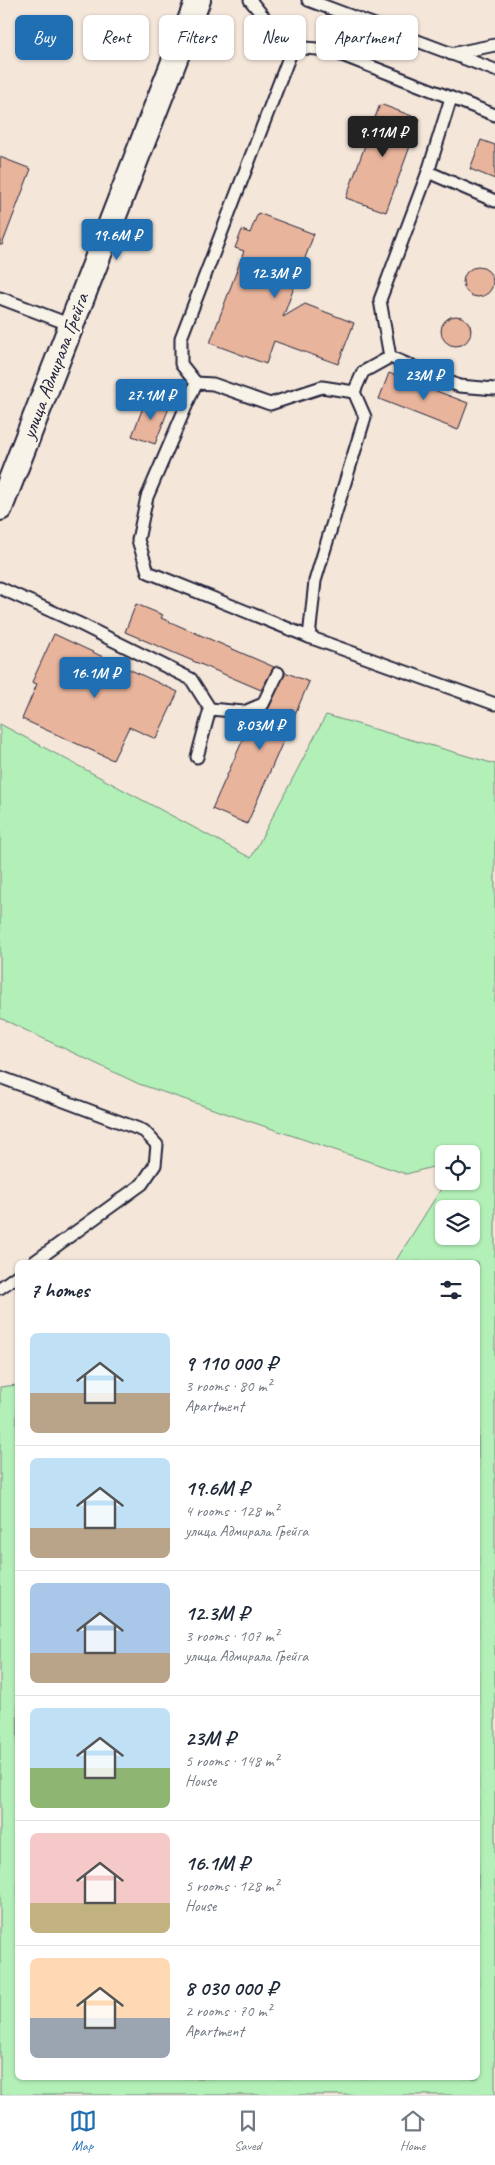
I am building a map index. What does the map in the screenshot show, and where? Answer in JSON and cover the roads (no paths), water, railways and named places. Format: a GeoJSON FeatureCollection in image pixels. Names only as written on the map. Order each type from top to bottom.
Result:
{"type":"FeatureCollection","features":[{"type":"Feature","properties":{"kind":"street","name":"улица Адмирала Грейга"},"geometry":{"type":"LineString","coordinates":[[0,508],[198,0]]}},
{"type":"Feature","properties":{"kind":"lane"},"geometry":{"type":"LineString","coordinates":[[250,0],[262,15]]}},
{"type":"Feature","properties":{"kind":"lane"},"geometry":{"type":"LineString","coordinates":[[308,0],[495,70]]}},
{"type":"Feature","properties":{"kind":"lane"},"geometry":{"type":"LineString","coordinates":[[451,54],[495,45]]}},
{"type":"Feature","properties":{"kind":"lane"},"geometry":{"type":"LineString","coordinates":[[306,48],[329,50],[495,115]]}},
{"type":"Feature","properties":{"kind":"lane"},"geometry":{"type":"LineString","coordinates":[[288,60],[181,338],[181,364],[196,383],[212,384],[270,404],[322,387],[354,392]]}},
{"type":"Feature","properties":{"kind":"lane"},"geometry":{"type":"LineString","coordinates":[[390,357],[380,300],[428,172],[451,98]]}},
{"type":"Feature","properties":{"kind":"lane"},"geometry":{"type":"LineString","coordinates":[[428,172],[495,201]]}},
{"type":"Feature","properties":{"kind":"lane"},"geometry":{"type":"LineString","coordinates":[[0,298],[71,325]]}},
{"type":"Feature","properties":{"kind":"lane"},"geometry":{"type":"LineString","coordinates":[[310,637],[315,581],[365,417],[354,392],[362,372],[390,357]]}},
{"type":"Feature","properties":{"kind":"lane"},"geometry":{"type":"LineString","coordinates":[[390,357],[459,386],[495,389]]}},
{"type":"Feature","properties":{"kind":"lane"},"geometry":{"type":"LineString","coordinates":[[196,383],[147,497],[138,540],[148,572],[310,637],[495,704]]}},
{"type":"Feature","properties":{"kind":"lane"},"geometry":{"type":"LineString","coordinates":[[0,588],[78,623],[191,679],[210,709],[197,757]]}},
{"type":"Feature","properties":{"kind":"lane"},"geometry":{"type":"LineString","coordinates":[[210,709],[244,712],[263,704],[278,673]]}},
{"type":"Feature","properties":{"kind":"lane"},"geometry":{"type":"LineString","coordinates":[[0,1077],[144,1132],[157,1145],[155,1165],[142,1184],[37,1260]]}},
{"type":"Feature","properties":{"kind":"lane"},"geometry":{"type":"LineString","coordinates":[[0,1288],[15,1277]]}}]}
